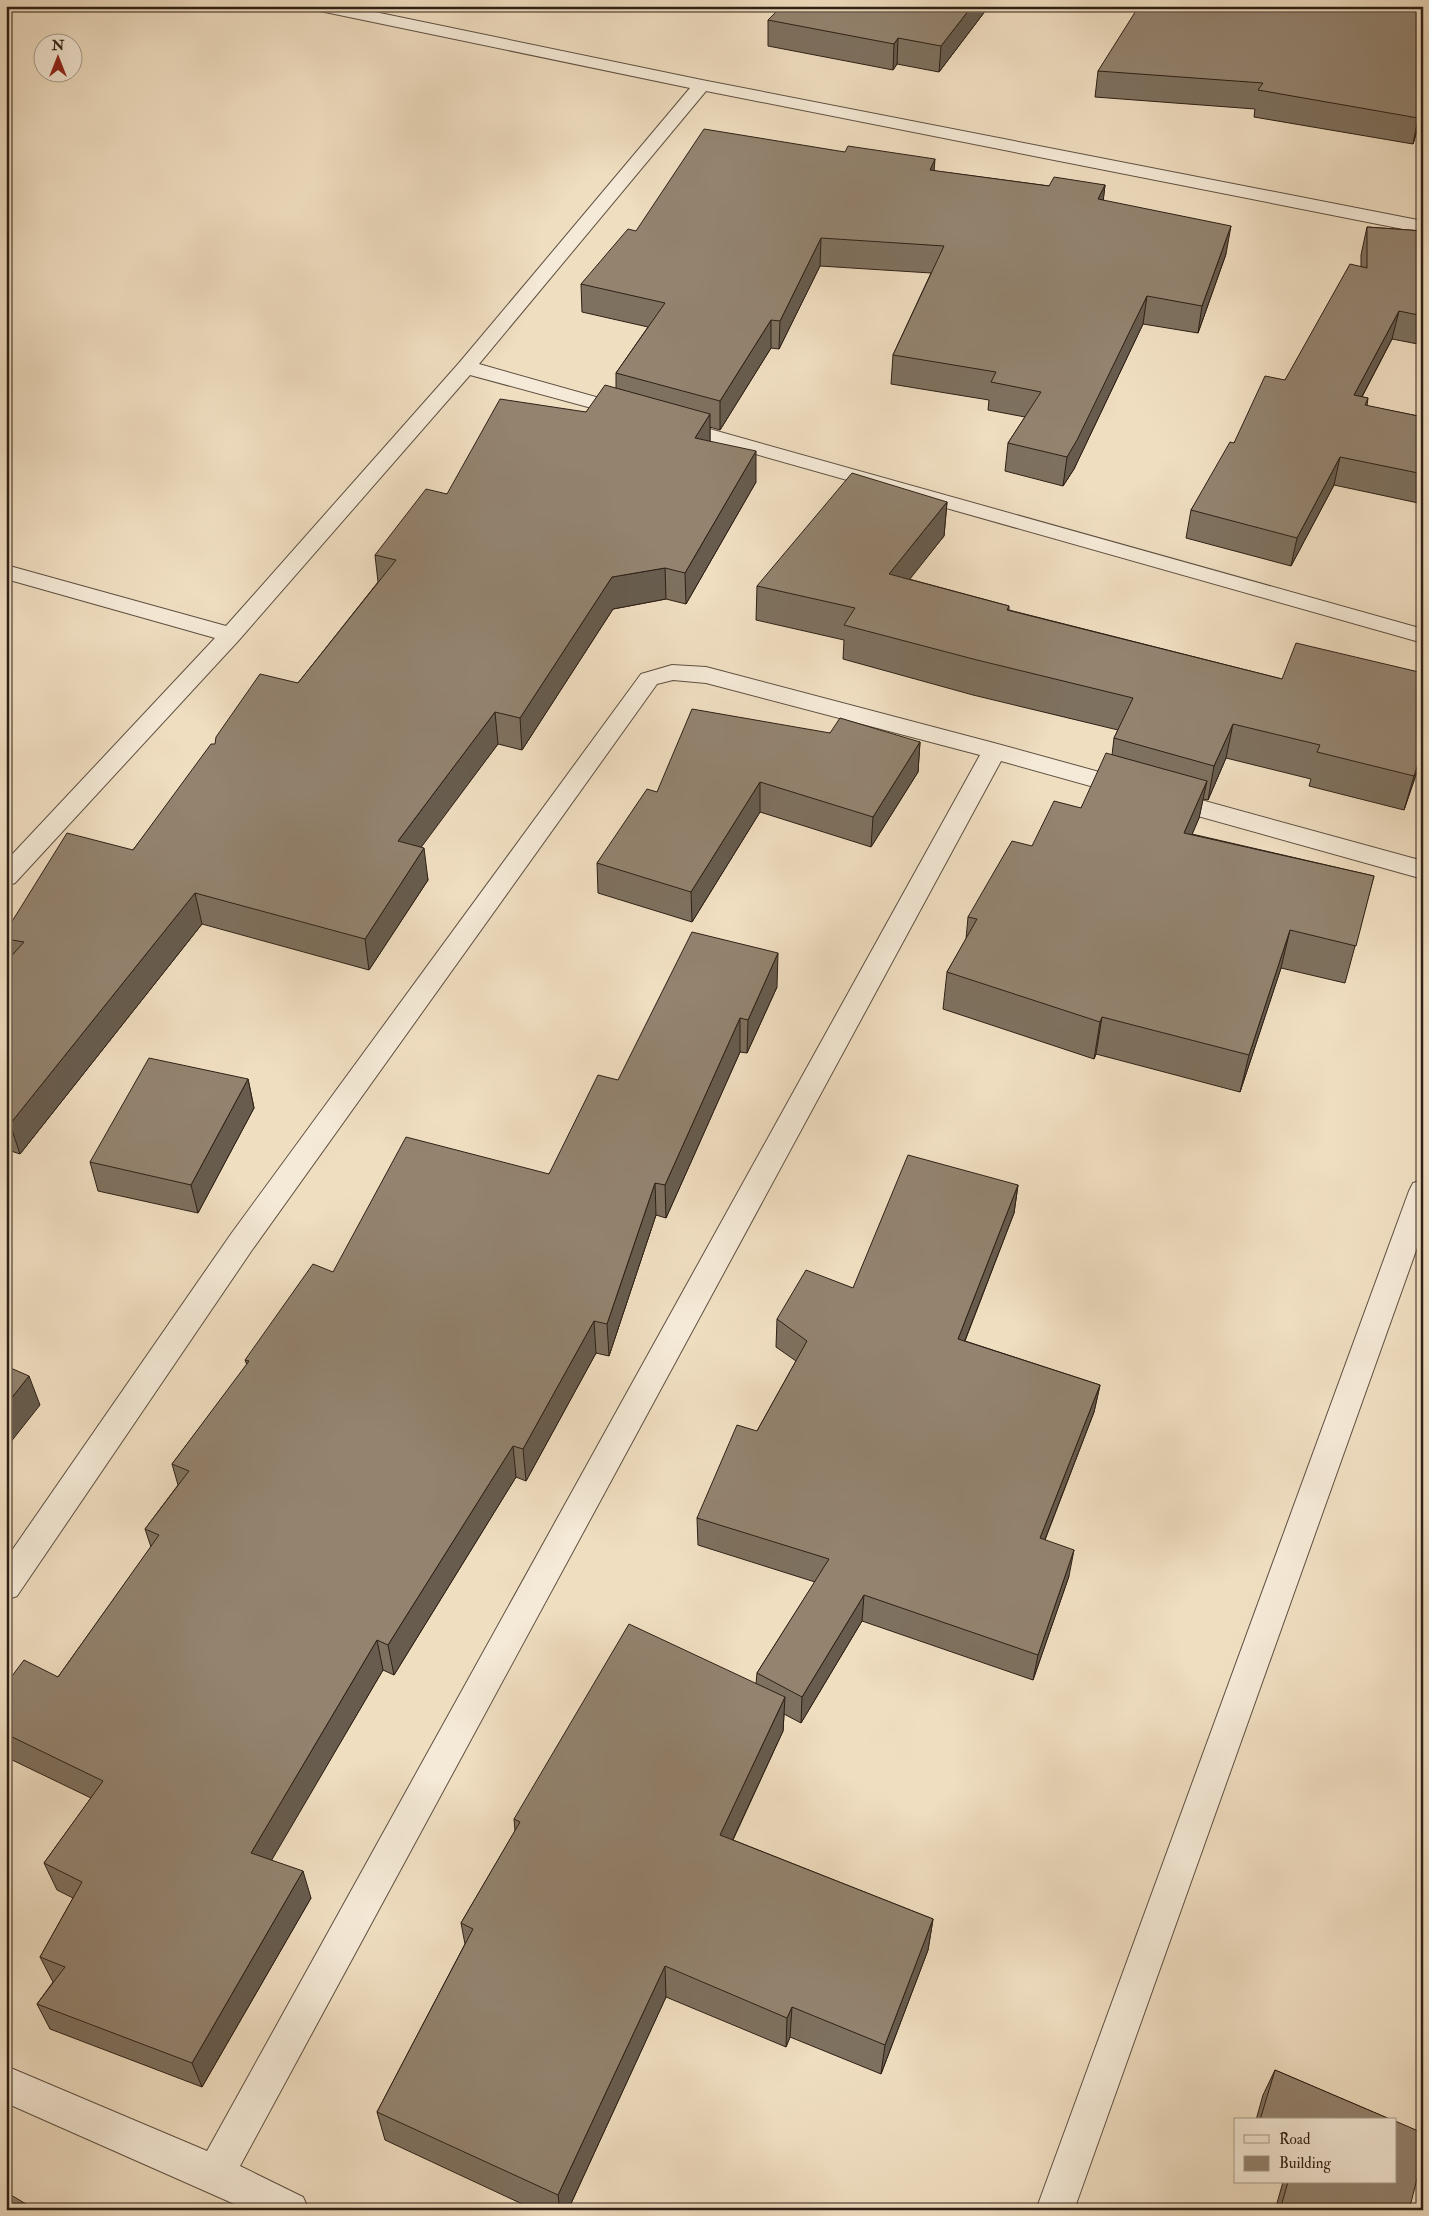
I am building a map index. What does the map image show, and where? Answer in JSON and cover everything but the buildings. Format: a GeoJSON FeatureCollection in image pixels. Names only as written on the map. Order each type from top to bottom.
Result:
{"type":"FeatureCollection","features":[{"type":"Feature","properties":{"kind":"street"},"geometry":{"type":"LineString","coordinates":[[320,6],[702,85],[1423,227]]}},
{"type":"Feature","properties":{"kind":"street"},"geometry":{"type":"LineString","coordinates":[[6,877],[231,635],[466,367],[702,85]]}},
{"type":"Feature","properties":{"kind":"street"},"geometry":{"type":"LineString","coordinates":[[466,367],[1423,636]]}},
{"type":"Feature","properties":{"kind":"street"},"geometry":{"type":"LineString","coordinates":[[6,572],[231,635]]}},
{"type":"Feature","properties":{"kind":"street"},"geometry":{"type":"LineString","coordinates":[[6,1586],[111,1427],[317,1136],[649,679],[672,672],[706,675],[994,751],[1423,870]]}},
{"type":"Feature","properties":{"kind":"street"},"geometry":{"type":"LineString","coordinates":[[214,2174],[994,751]]}},
{"type":"Feature","properties":{"kind":"street"},"geometry":{"type":"LineString","coordinates":[[1055,2210],[1423,1191]]}},
{"type":"Feature","properties":{"kind":"street"},"geometry":{"type":"LineString","coordinates":[[6,2084],[214,2174],[290,2210]]}}]}
